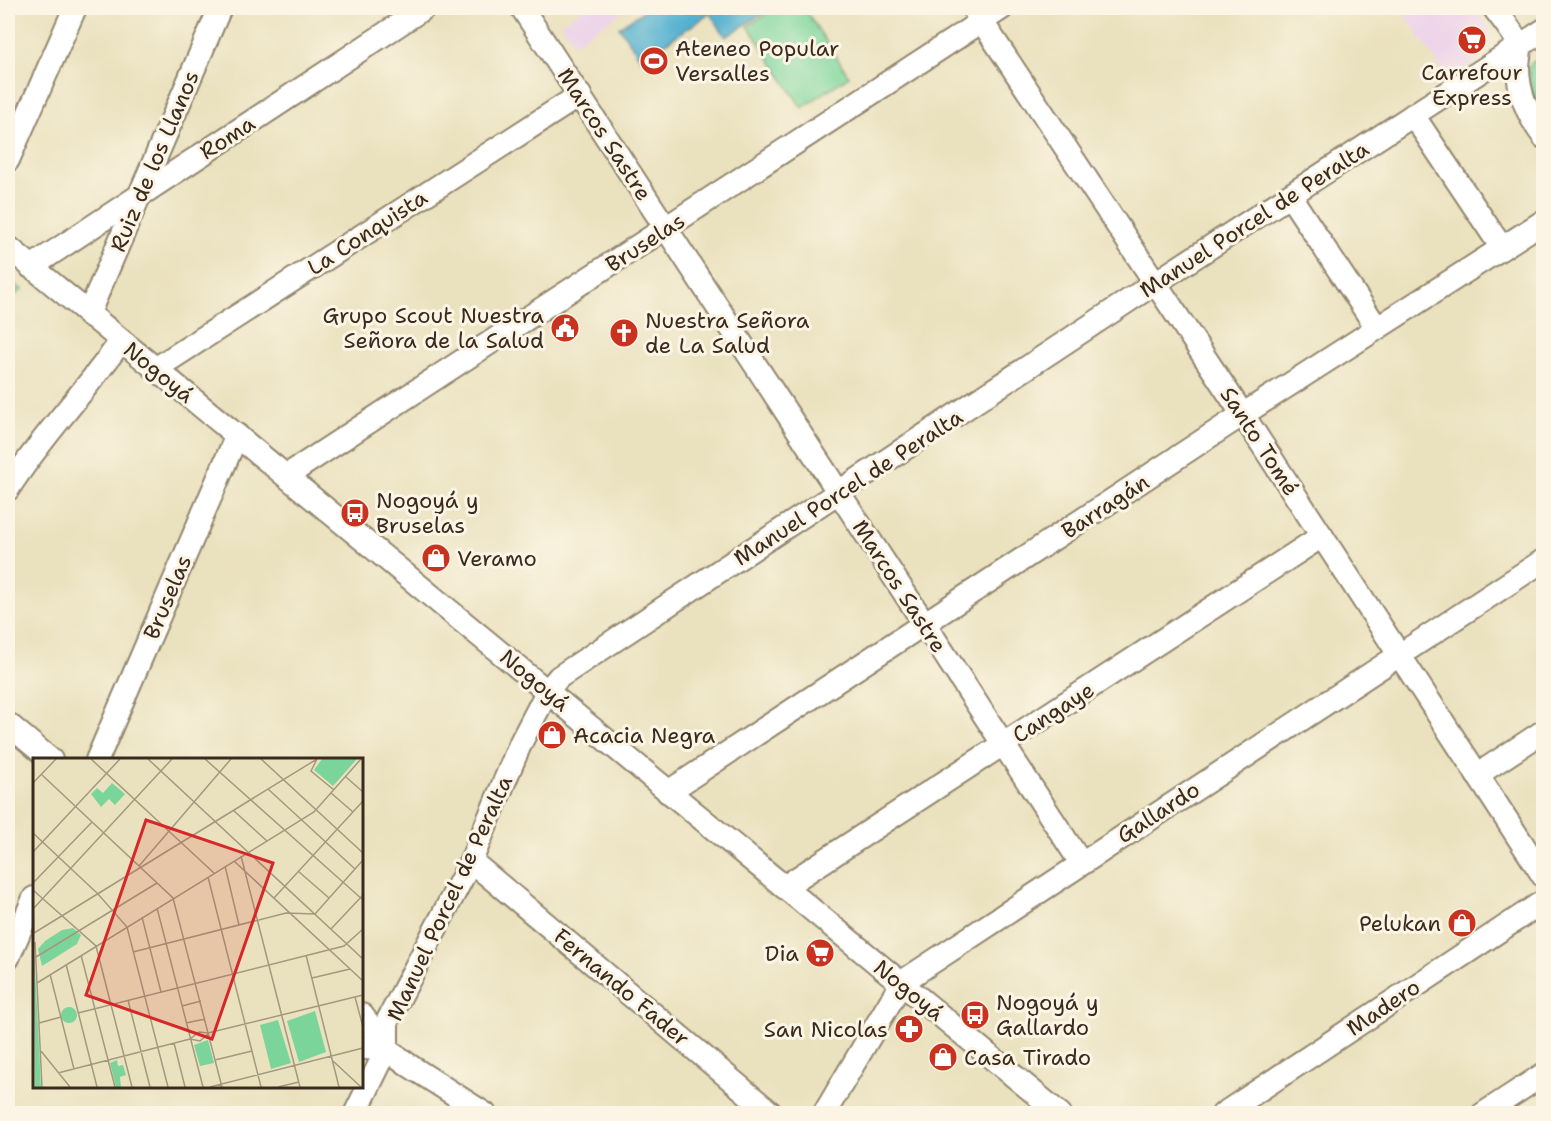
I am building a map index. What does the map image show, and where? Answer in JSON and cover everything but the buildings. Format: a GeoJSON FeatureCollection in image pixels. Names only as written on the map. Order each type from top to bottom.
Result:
{"type":"FeatureCollection","features":[{"type":"Feature","properties":{"kind":"street"},"geometry":{"type":"LineString","coordinates":[[8,160],[75,8]]}},
{"type":"Feature","properties":{"kind":"street","name":"Ruiz de los Llanos"},"geometry":{"type":"LineString","coordinates":[[88,315],[220,8]]}},
{"type":"Feature","properties":{"kind":"street","name":"Roma"},"geometry":{"type":"LineString","coordinates":[[31,267],[424,8]]}},
{"type":"Feature","properties":{"kind":"street","name":"Marcos Sastre"},"geometry":{"type":"LineString","coordinates":[[522,8],[1081,863]]}},
{"type":"Feature","properties":{"kind":"street","name":"Bruselas"},"geometry":{"type":"LineString","coordinates":[[286,476],[666,228],[978,14],[1002,8]]}},
{"type":"Feature","properties":{"kind":"street"},"geometry":{"type":"LineString","coordinates":[[1494,8],[1520,46],[1519,85],[1524,104],[1544,137]]}},
{"type":"Feature","properties":{"kind":"street","name":"Santo Tomé"},"geometry":{"type":"LineString","coordinates":[[978,14],[1544,877]]}},
{"type":"Feature","properties":{"kind":"street","name":"Manuel Porcel de Peralta"},"geometry":{"type":"LineString","coordinates":[[355,1113],[387,1049],[387,1022],[471,861],[521,742],[548,690],[559,677],[1155,283],[1544,30]]}},
{"type":"Feature","properties":{"kind":"street"},"geometry":{"type":"LineString","coordinates":[[1520,46],[1544,51]]}},
{"type":"Feature","properties":{"kind":"street","name":"La Conquista"},"geometry":{"type":"LineString","coordinates":[[155,369],[580,95]]}},
{"type":"Feature","properties":{"kind":"street"},"geometry":{"type":"LineString","coordinates":[[1413,116],[1502,248]]}},
{"type":"Feature","properties":{"kind":"street"},"geometry":{"type":"LineString","coordinates":[[1290,196],[1377,328]]}},
{"type":"Feature","properties":{"kind":"street","name":"Barragán"},"geometry":{"type":"LineString","coordinates":[[668,792],[1243,415],[1544,221]]}},
{"type":"Feature","properties":{"kind":"street","name":"Nogoyá"},"geometry":{"type":"LineString","coordinates":[[8,247],[1060,1113]]}},
{"type":"Feature","properties":{"kind":"street"},"geometry":{"type":"LineString","coordinates":[[8,489],[21,468],[121,341]]}},
{"type":"Feature","properties":{"kind":"street","name":"Bruselas"},"geometry":{"type":"LineString","coordinates":[[97,758],[237,435]]}},
{"type":"Feature","properties":{"kind":"street","name":"Cangaye"},"geometry":{"type":"LineString","coordinates":[[784,887],[1322,536]]}},
{"type":"Feature","properties":{"kind":"street","name":"Gallardo"},"geometry":{"type":"LineString","coordinates":[[824,1113],[902,982],[1544,560]]}},
{"type":"Feature","properties":{"kind":"street"},"geometry":{"type":"LineString","coordinates":[[8,724],[50,758]]}},
{"type":"Feature","properties":{"kind":"street"},"geometry":{"type":"LineString","coordinates":[[1477,775],[1544,731]]}},
{"type":"Feature","properties":{"kind":"street","name":"Fernando Fader"},"geometry":{"type":"LineString","coordinates":[[471,861],[772,1113]]}},
{"type":"Feature","properties":{"kind":"street"},"geometry":{"type":"LineString","coordinates":[[8,958],[22,917],[33,900]]}},
{"type":"Feature","properties":{"kind":"street","name":"Madero"},"geometry":{"type":"LineString","coordinates":[[1223,1113],[1544,900]]}},
{"type":"Feature","properties":{"kind":"street"},"geometry":{"type":"LineString","coordinates":[[363,1016],[387,1049],[485,1113]]}},
{"type":"Feature","properties":{"kind":"street"},"geometry":{"type":"LineString","coordinates":[[363,1048],[387,1049]]}},
{"type":"Feature","properties":{"kind":"street"},"geometry":{"type":"LineString","coordinates":[[1483,1113],[1544,1074]]}},
{"type":"Feature","properties":{"kind":"shaded area"},"geometry":{"type":"Polygon","coordinates":[[[585,8],[628,8],[574,43],[561,23],[585,8]]]}},
{"type":"Feature","properties":{"kind":"shaded area"},"geometry":{"type":"Polygon","coordinates":[[[1401,8],[1476,8],[1489,29],[1489,44],[1486,51],[1477,60],[1448,79],[1401,8]]]}},
{"type":"Feature","properties":{"kind":"green space"},"geometry":{"type":"Polygon","coordinates":[[[776,8],[804,8],[849,76],[802,108],[748,26],[776,8]]]}},
{"type":"Feature","properties":{"kind":"green space"},"geometry":{"type":"Polygon","coordinates":[[[1543,58],[1543,124],[1536,111],[1528,69],[1532,62],[1543,58]]]}},
{"type":"Feature","properties":{"kind":"green space"},"geometry":{"type":"Polygon","coordinates":[[[8,278],[22,290],[8,300],[8,278]]]}},
{"type":"Feature","properties":{"kind":"water"},"geometry":{"type":"Polygon","coordinates":[[[648,8],[704,8],[708,15],[641,59],[619,27],[648,8]]]}},
{"type":"Feature","properties":{"kind":"water"},"geometry":{"type":"Polygon","coordinates":[[[706,8],[771,8],[726,37],[706,8]]]}},
{"type":"Feature","properties":{"kind":"place","name":"Carrefour Express"},"geometry":{"type":"Point","coordinates":[1472,40]}},
{"type":"Feature","properties":{"kind":"place","name":"Ateneo Popular Versalles"},"geometry":{"type":"Point","coordinates":[654,61]}},
{"type":"Feature","properties":{"kind":"place","name":"Grupo Scout Nuestra Señora de la Salud"},"geometry":{"type":"Point","coordinates":[565,328]}},
{"type":"Feature","properties":{"kind":"place","name":"Nuestra Señora de La Salud"},"geometry":{"type":"Point","coordinates":[624,333]}},
{"type":"Feature","properties":{"kind":"place","name":"Nogoyá y Bruselas"},"geometry":{"type":"Point","coordinates":[355,513]}},
{"type":"Feature","properties":{"kind":"place","name":"Veramo"},"geometry":{"type":"Point","coordinates":[436,558]}},
{"type":"Feature","properties":{"kind":"place","name":"Acacia Negra"},"geometry":{"type":"Point","coordinates":[552,735]}},
{"type":"Feature","properties":{"kind":"place","name":"Pelukan"},"geometry":{"type":"Point","coordinates":[1462,923]}},
{"type":"Feature","properties":{"kind":"place","name":"Dia"},"geometry":{"type":"Point","coordinates":[820,953]}},
{"type":"Feature","properties":{"kind":"place","name":"Nogoyá y Gallardo"},"geometry":{"type":"Point","coordinates":[975,1015]}},
{"type":"Feature","properties":{"kind":"place","name":"San Nicolas"},"geometry":{"type":"Point","coordinates":[909,1029]}},
{"type":"Feature","properties":{"kind":"place","name":"Casa Tirado"},"geometry":{"type":"Point","coordinates":[943,1057]}}]}
